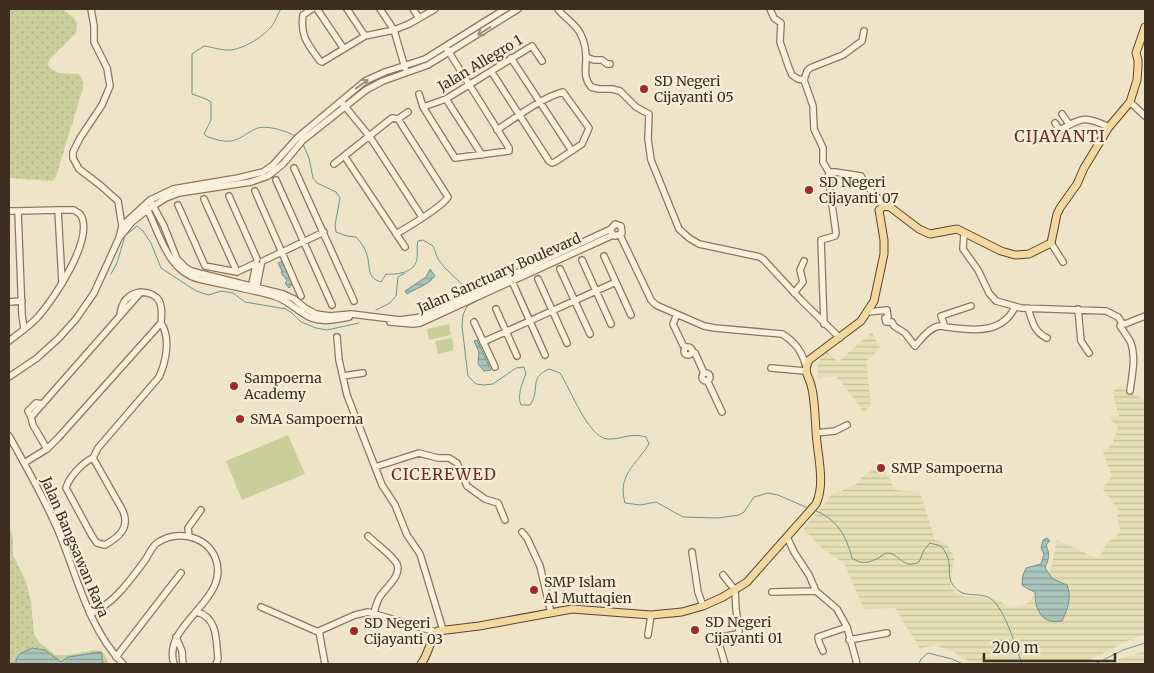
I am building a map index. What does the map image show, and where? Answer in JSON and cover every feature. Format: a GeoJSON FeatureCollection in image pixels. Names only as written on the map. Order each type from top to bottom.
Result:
{"type":"FeatureCollection","features":[{"type":"Feature","properties":{"kind":"main road"},"geometry":{"type":"LineString","coordinates":[[421,664],[440,631],[487,625],[572,609],[650,615],[682,612],[703,606],[735,590],[753,576],[816,504],[819,496],[820,488],[812,387],[806,369],[809,360],[861,321],[874,301],[884,254],[884,240],[879,210],[884,206],[890,207],[919,229],[930,234],[957,229],[1001,251],[1015,255],[1029,254],[1051,243],[1060,208],[1077,184],[1084,168],[1109,127],[1130,102],[1137,73],[1138,60],[1136,53],[1145,27]]}},
{"type":"Feature","properties":{"kind":"street"},"geometry":{"type":"LineString","coordinates":[[9,377],[37,358],[76,319],[94,293],[119,238],[122,226],[118,201],[79,169],[73,158],[73,152],[80,138],[102,105],[110,86],[107,68],[94,42],[91,9]]}},
{"type":"Feature","properties":{"kind":"street"},"geometry":{"type":"LineString","coordinates":[[312,9],[303,15],[301,29],[302,34],[322,62],[366,36],[394,30],[435,9]]}},
{"type":"Feature","properties":{"kind":"street"},"geometry":{"type":"LineString","coordinates":[[317,9],[344,49]]}},
{"type":"Feature","properties":{"kind":"street"},"geometry":{"type":"LineString","coordinates":[[348,9],[366,36]]}},
{"type":"Feature","properties":{"kind":"street"},"geometry":{"type":"LineString","coordinates":[[380,9],[394,30],[406,72]]}},
{"type":"Feature","properties":{"kind":"street"},"geometry":{"type":"LineString","coordinates":[[413,9],[419,18]]}},
{"type":"Feature","properties":{"kind":"street"},"geometry":{"type":"LineString","coordinates":[[301,139],[374,85],[428,64],[505,9]]}},
{"type":"Feature","properties":{"kind":"street"},"geometry":{"type":"LineString","coordinates":[[122,226],[148,205],[179,193],[261,180],[277,170],[293,147],[340,102],[374,76],[425,60],[518,9]]}},
{"type":"Feature","properties":{"kind":"street"},"geometry":{"type":"LineString","coordinates":[[558,9],[580,32],[586,57],[585,77],[591,87],[612,89],[620,92],[636,107],[649,114],[648,139],[650,160],[679,229],[699,244],[760,257],[768,263],[824,324],[840,338]]}},
{"type":"Feature","properties":{"kind":"street"},"geometry":{"type":"LineString","coordinates":[[770,9],[772,15],[781,23],[780,42],[792,75],[804,80]]}},
{"type":"Feature","properties":{"kind":"street"},"geometry":{"type":"LineString","coordinates":[[830,174],[823,162],[823,148],[814,129],[813,106],[804,80],[810,68],[843,55],[862,41],[864,31]]}},
{"type":"Feature","properties":{"kind":"street","name":"Jalan Allegro 1"},"geometry":{"type":"LineString","coordinates":[[423,107],[446,99],[532,46],[542,61]]}},
{"type":"Feature","properties":{"kind":"street"},"geometry":{"type":"LineString","coordinates":[[419,94],[423,107],[455,158],[509,150],[448,49]]}},
{"type":"Feature","properties":{"kind":"street"},"geometry":{"type":"LineString","coordinates":[[586,57],[602,60],[606,64],[610,64]]}},
{"type":"Feature","properties":{"kind":"street"},"geometry":{"type":"LineString","coordinates":[[511,58],[572,151]]}},
{"type":"Feature","properties":{"kind":"street"},"geometry":{"type":"LineString","coordinates":[[491,71],[519,116],[552,163],[582,144],[589,128],[562,92],[540,103],[519,116],[497,130]]}},
{"type":"Feature","properties":{"kind":"street"},"geometry":{"type":"LineString","coordinates":[[446,99],[482,155]]}},
{"type":"Feature","properties":{"kind":"street"},"geometry":{"type":"LineString","coordinates":[[340,102],[346,106],[370,137],[422,217]]}},
{"type":"Feature","properties":{"kind":"street"},"geometry":{"type":"LineString","coordinates":[[1130,102],[1145,116]]}},
{"type":"Feature","properties":{"kind":"street"},"geometry":{"type":"LineString","coordinates":[[334,164],[392,118],[398,119],[408,112]]}},
{"type":"Feature","properties":{"kind":"street"},"geometry":{"type":"LineString","coordinates":[[1062,114],[1069,124]]}},
{"type":"Feature","properties":{"kind":"street"},"geometry":{"type":"LineString","coordinates":[[396,234],[447,200],[448,197],[398,119]]}},
{"type":"Feature","properties":{"kind":"street"},"geometry":{"type":"LineString","coordinates":[[1055,124],[1060,130],[1079,120],[1089,119],[1109,127]]}},
{"type":"Feature","properties":{"kind":"street"},"geometry":{"type":"LineString","coordinates":[[345,157],[405,248]]}},
{"type":"Feature","properties":{"kind":"street"},"geometry":{"type":"LineString","coordinates":[[294,168],[354,301]]}},
{"type":"Feature","properties":{"kind":"street"},"geometry":{"type":"LineString","coordinates":[[830,174],[843,173],[860,176],[868,190],[876,194],[884,206]]}},
{"type":"Feature","properties":{"kind":"street"},"geometry":{"type":"LineString","coordinates":[[824,324],[821,240],[836,235],[827,179],[830,174]]}},
{"type":"Feature","properties":{"kind":"street"},"geometry":{"type":"LineString","coordinates":[[276,180],[332,305]]}},
{"type":"Feature","properties":{"kind":"street"},"geometry":{"type":"LineString","coordinates":[[255,191],[301,296]]}},
{"type":"Feature","properties":{"kind":"street"},"geometry":{"type":"LineString","coordinates":[[230,196],[258,262],[253,289]]}},
{"type":"Feature","properties":{"kind":"street"},"geometry":{"type":"LineString","coordinates":[[204,199],[236,272]]}},
{"type":"Feature","properties":{"kind":"street"},"geometry":{"type":"LineString","coordinates":[[178,204],[205,266],[236,272],[324,232]]}},
{"type":"Feature","properties":{"kind":"street"},"geometry":{"type":"LineString","coordinates":[[119,238],[148,205]]}},
{"type":"Feature","properties":{"kind":"street","name":"Jalan Sanctuary Boulevard"},"geometry":{"type":"LineString","coordinates":[[148,205],[164,226],[164,238]]}},
{"type":"Feature","properties":{"kind":"street"},"geometry":{"type":"LineString","coordinates":[[58,210],[62,282]]}},
{"type":"Feature","properties":{"kind":"street"},"geometry":{"type":"LineString","coordinates":[[9,212],[74,210],[82,216],[84,223],[78,253],[62,282],[42,312],[9,340]]}},
{"type":"Feature","properties":{"kind":"street"},"geometry":{"type":"LineString","coordinates":[[18,211],[24,329]]}},
{"type":"Feature","properties":{"kind":"street","name":"Jalan Sanctuary Boulevard"},"geometry":{"type":"LineString","coordinates":[[155,216],[155,228],[164,238],[174,264],[187,275],[253,289],[275,296],[315,320],[330,321],[348,317],[413,324],[420,323],[480,292],[615,233],[651,300],[656,305],[677,314]]}},
{"type":"Feature","properties":{"kind":"street"},"geometry":{"type":"LineString","coordinates":[[964,233],[963,249],[978,270],[992,299],[1015,307],[1110,312],[1118,317],[1122,323],[1121,328],[1130,341],[1133,351],[1130,391]]}},
{"type":"Feature","properties":{"kind":"street"},"geometry":{"type":"LineString","coordinates":[[1051,243],[1063,262]]}},
{"type":"Feature","properties":{"kind":"street"},"geometry":{"type":"LineString","coordinates":[[604,256],[631,316]]}},
{"type":"Feature","properties":{"kind":"street"},"geometry":{"type":"LineString","coordinates":[[582,260],[611,324]]}},
{"type":"Feature","properties":{"kind":"street"},"geometry":{"type":"LineString","coordinates":[[794,293],[803,282],[800,270],[804,261]]}},
{"type":"Feature","properties":{"kind":"street"},"geometry":{"type":"LineString","coordinates":[[560,269],[590,334]]}},
{"type":"Feature","properties":{"kind":"street"},"geometry":{"type":"LineString","coordinates":[[511,279],[545,355]]}},
{"type":"Feature","properties":{"kind":"street"},"geometry":{"type":"LineString","coordinates":[[538,279],[567,343]]}},
{"type":"Feature","properties":{"kind":"street"},"geometry":{"type":"LineString","coordinates":[[483,342],[616,282]]}},
{"type":"Feature","properties":{"kind":"street"},"geometry":{"type":"LineString","coordinates":[[47,449],[33,425],[31,417],[141,292],[151,294],[157,298],[162,308],[161,323],[166,342],[164,364],[159,377],[98,448],[93,458],[80,468],[66,488],[92,536],[97,543],[105,545],[123,530],[126,520],[124,511],[93,458]]}},
{"type":"Feature","properties":{"kind":"street"},"geometry":{"type":"LineString","coordinates":[[9,302],[22,301]]}},
{"type":"Feature","properties":{"kind":"street"},"geometry":{"type":"LineString","coordinates":[[945,327],[941,316],[971,306]]}},
{"type":"Feature","properties":{"kind":"street"},"geometry":{"type":"LineString","coordinates":[[867,312],[887,310],[888,317],[885,318],[886,322],[892,322],[894,326],[905,333],[915,346],[936,327],[979,329],[1000,325],[1010,316],[1015,307]]}},
{"type":"Feature","properties":{"kind":"street"},"geometry":{"type":"LineString","coordinates":[[1028,308],[1034,327],[1047,338]]}},
{"type":"Feature","properties":{"kind":"street"},"geometry":{"type":"LineString","coordinates":[[496,309],[517,356]]}},
{"type":"Feature","properties":{"kind":"street"},"geometry":{"type":"LineString","coordinates":[[1078,309],[1080,337],[1089,353]]}},
{"type":"Feature","properties":{"kind":"street"},"geometry":{"type":"LineString","coordinates":[[722,412],[707,380],[709,375],[704,373],[689,349],[683,345],[673,324],[677,314],[715,328],[782,334],[790,339],[804,358],[806,369],[771,368]]}},
{"type":"Feature","properties":{"kind":"street"},"geometry":{"type":"LineString","coordinates":[[1122,323],[1129,323],[1145,316]]}},
{"type":"Feature","properties":{"kind":"street"},"geometry":{"type":"LineString","coordinates":[[677,331],[683,317]]}},
{"type":"Feature","properties":{"kind":"street"},"geometry":{"type":"LineString","coordinates":[[474,322],[495,367]]}},
{"type":"Feature","properties":{"kind":"street"},"geometry":{"type":"LineString","coordinates":[[24,463],[47,449],[64,433],[161,323]]}},
{"type":"Feature","properties":{"kind":"street"},"geometry":{"type":"LineString","coordinates":[[261,607],[312,630],[319,631],[363,612],[374,613],[440,631],[420,554],[407,534],[395,505],[382,485],[347,396],[337,337]]}},
{"type":"Feature","properties":{"kind":"street"},"geometry":{"type":"LineString","coordinates":[[343,376],[363,373]]}},
{"type":"Feature","properties":{"kind":"street"},"geometry":{"type":"LineString","coordinates":[[816,433],[835,431],[847,425]]}},
{"type":"Feature","properties":{"kind":"street","name":"Jalan Bangsawan Raya"},"geometry":{"type":"LineString","coordinates":[[9,436],[57,528],[90,614],[104,641],[123,664]]}},
{"type":"Feature","properties":{"kind":"street"},"geometry":{"type":"LineString","coordinates":[[375,467],[420,453],[438,458],[452,459],[457,463],[466,486],[483,498],[498,502],[505,520]]}},
{"type":"Feature","properties":{"kind":"street"},"geometry":{"type":"LineString","coordinates":[[189,536],[188,528],[202,510]]}},
{"type":"Feature","properties":{"kind":"street"},"geometry":{"type":"LineString","coordinates":[[522,532],[527,538],[540,566],[551,613]]}},
{"type":"Feature","properties":{"kind":"street"},"geometry":{"type":"LineString","coordinates":[[90,614],[110,602],[158,543],[174,535],[189,536],[202,542],[213,553],[218,567],[217,580],[197,612],[176,638],[172,646],[174,664]]}},
{"type":"Feature","properties":{"kind":"street"},"geometry":{"type":"LineString","coordinates":[[368,536],[397,563],[397,574],[380,598],[374,613]]}},
{"type":"Feature","properties":{"kind":"street"},"geometry":{"type":"LineString","coordinates":[[787,537],[794,552],[809,574],[816,591],[834,606],[847,627],[857,664]]}},
{"type":"Feature","properties":{"kind":"street"},"geometry":{"type":"LineString","coordinates":[[692,552],[698,592],[703,606]]}},
{"type":"Feature","properties":{"kind":"street"},"geometry":{"type":"LineString","coordinates":[[116,657],[181,573]]}},
{"type":"Feature","properties":{"kind":"street"},"geometry":{"type":"LineString","coordinates":[[723,575],[735,590],[739,631],[737,634],[721,637],[718,641],[725,664]]}},
{"type":"Feature","properties":{"kind":"street"},"geometry":{"type":"LineString","coordinates":[[772,592],[816,591]]}},
{"type":"Feature","properties":{"kind":"street"},"geometry":{"type":"LineString","coordinates":[[197,612],[206,616],[213,624],[218,659],[216,664]]}},
{"type":"Feature","properties":{"kind":"street"},"geometry":{"type":"LineString","coordinates":[[648,635],[650,615]]}},
{"type":"Feature","properties":{"kind":"street"},"geometry":{"type":"LineString","coordinates":[[823,651],[819,637],[847,627]]}},
{"type":"Feature","properties":{"kind":"street"},"geometry":{"type":"LineString","coordinates":[[319,631],[325,664]]}},
{"type":"Feature","properties":{"kind":"street"},"geometry":{"type":"LineString","coordinates":[[850,640],[887,633]]}},
{"type":"Feature","properties":{"kind":"street"},"geometry":{"type":"LineString","coordinates":[[176,638],[182,651],[183,664]]}},
{"type":"Feature","properties":{"kind":"shaded area"},"geometry":{"type":"Polygon","coordinates":[[[872,332],[880,348],[866,361],[871,405],[864,412],[836,376],[817,378],[818,363],[826,351],[838,362],[872,332]]]}},
{"type":"Feature","properties":{"kind":"shaded area"},"geometry":{"type":"Polygon","coordinates":[[[1121,385],[1132,394],[1145,399],[1145,634],[1082,664],[973,664],[953,652],[934,645],[920,649],[895,608],[864,609],[844,563],[823,549],[803,529],[831,495],[857,484],[862,477],[876,468],[884,468],[895,490],[920,492],[935,540],[943,542],[950,548],[954,559],[951,587],[957,593],[964,597],[998,600],[1010,608],[1028,603],[1049,576],[1057,540],[1098,559],[1107,543],[1121,532],[1117,517],[1119,511],[1102,488],[1112,476],[1103,453],[1112,444],[1118,428],[1109,417],[1119,416],[1112,392],[1121,385]]]}},
{"type":"Feature","properties":{"kind":"shaded area"},"geometry":{"type":"Polygon","coordinates":[[[1145,651],[1145,664],[1110,664],[1119,659],[1145,651]]]}},
{"type":"Feature","properties":{"kind":"green space"},"geometry":{"type":"Polygon","coordinates":[[[9,9],[63,9],[77,23],[76,33],[48,63],[49,67],[58,73],[79,74],[83,84],[56,177],[52,181],[9,178],[9,9]]]}},
{"type":"Feature","properties":{"kind":"green space"},"geometry":{"type":"Polygon","coordinates":[[[449,324],[451,335],[429,340],[427,329],[449,324]]]}},
{"type":"Feature","properties":{"kind":"green space"},"geometry":{"type":"Polygon","coordinates":[[[452,338],[454,350],[438,354],[435,341],[452,338]]]}},
{"type":"Feature","properties":{"kind":"green space"},"geometry":{"type":"Polygon","coordinates":[[[288,435],[305,474],[242,500],[226,461],[288,435]]]}},
{"type":"Feature","properties":{"kind":"green space"},"geometry":{"type":"Polygon","coordinates":[[[9,526],[13,537],[13,555],[26,582],[31,601],[34,634],[39,642],[55,655],[101,651],[109,664],[9,664],[9,526]]]}},
{"type":"Feature","properties":{"kind":"water"},"geometry":{"type":"Polygon","coordinates":[[[283,261],[293,283],[289,288],[285,283],[287,281],[278,263],[283,261]]]}},
{"type":"Feature","properties":{"kind":"water"},"geometry":{"type":"Polygon","coordinates":[[[430,269],[435,276],[426,284],[407,294],[405,291],[426,277],[430,269]]]}},
{"type":"Feature","properties":{"kind":"water"},"geometry":{"type":"Polygon","coordinates":[[[477,340],[491,370],[484,371],[478,364],[479,352],[474,341],[477,340]]]}},
{"type":"Feature","properties":{"kind":"water"},"geometry":{"type":"Polygon","coordinates":[[[1047,538],[1050,541],[1046,545],[1048,556],[1045,568],[1053,579],[1067,585],[1069,594],[1069,603],[1062,621],[1055,622],[1049,621],[1041,615],[1036,605],[1035,592],[1022,585],[1026,568],[1041,564],[1044,554],[1041,548],[1043,540],[1047,538]]]}},
{"type":"Feature","properties":{"kind":"water"},"geometry":{"type":"Polygon","coordinates":[[[32,648],[45,650],[61,662],[68,657],[101,652],[103,664],[16,664],[16,659],[20,654],[32,648]]]}},
{"type":"Feature","properties":{"kind":"waterway"},"geometry":{"type":"LineString","coordinates":[[281,9],[268,30],[248,44],[228,50],[204,46],[192,54],[192,94],[211,102],[211,120],[204,134],[209,137],[230,141],[262,127],[277,129],[295,136]]}},
{"type":"Feature","properties":{"kind":"waterway"},"geometry":{"type":"LineString","coordinates":[[303,144],[309,158],[313,178],[317,183],[336,192],[340,198],[335,225],[336,232],[356,237],[364,247],[370,273],[374,278],[381,282],[386,274],[406,272],[413,267],[416,263],[418,241],[423,240],[433,246],[438,259],[445,268],[470,292]]}},
{"type":"Feature","properties":{"kind":"waterway"},"geometry":{"type":"LineString","coordinates":[[111,274],[117,263],[125,236],[137,226],[151,243],[161,268],[196,291],[209,295],[221,291],[233,293],[245,302],[286,309],[301,322],[316,328],[327,330],[359,323]]}},
{"type":"Feature","properties":{"kind":"waterway"},"geometry":{"type":"LineString","coordinates":[[376,310],[390,303],[396,296],[398,277],[405,273]]}},
{"type":"Feature","properties":{"kind":"waterway"},"geometry":{"type":"LineString","coordinates":[[475,302],[467,306],[463,315],[462,326],[468,376],[476,384],[493,384],[516,368],[524,367],[526,374],[520,401],[521,405],[530,405],[535,394],[539,376],[549,369],[560,373],[586,421],[600,436],[607,439],[635,435],[646,437],[649,444],[626,478],[623,493],[625,503],[640,505],[656,502],[683,517],[718,518],[739,515],[744,512],[754,497],[768,493],[778,495],[808,508]]}},
{"type":"Feature","properties":{"kind":"waterway"},"geometry":{"type":"LineString","coordinates":[[814,510],[835,523],[847,542],[852,558],[859,562],[869,562],[887,553],[905,563],[913,564],[919,562],[924,550],[930,543],[941,546],[948,558],[950,580],[953,585],[965,594],[988,597],[999,608],[1009,627],[1022,664]]}},
{"type":"Feature","properties":{"kind":"waterway"},"geometry":{"type":"LineString","coordinates":[[1095,664],[1123,650],[1145,643]]}},
{"type":"Feature","properties":{"kind":"waterway"},"geometry":{"type":"LineString","coordinates":[[919,664],[921,659],[928,653],[963,664]]}},
{"type":"Feature","properties":{"kind":"place","name":"SD Negeri Cijayanti 05"},"geometry":{"type":"Point","coordinates":[644,89]}},
{"type":"Feature","properties":{"kind":"place","name":"SD Negeri Cijayanti 07"},"geometry":{"type":"Point","coordinates":[809,190]}},
{"type":"Feature","properties":{"kind":"place","name":"Sampoerna Academy"},"geometry":{"type":"Point","coordinates":[234,386]}},
{"type":"Feature","properties":{"kind":"place","name":"SMA Sampoerna"},"geometry":{"type":"Point","coordinates":[240,419]}},
{"type":"Feature","properties":{"kind":"place","name":"SMP Sampoerna"},"geometry":{"type":"Point","coordinates":[881,468]}},
{"type":"Feature","properties":{"kind":"place","name":"SMP Islam Al Muttaqien"},"geometry":{"type":"Point","coordinates":[534,590]}},
{"type":"Feature","properties":{"kind":"place","name":"SD Negeri Cijayanti 01"},"geometry":{"type":"Point","coordinates":[695,630]}},
{"type":"Feature","properties":{"kind":"place","name":"SD Negeri Cijayanti 03"},"geometry":{"type":"Point","coordinates":[354,631]}},
{"type":"Feature","properties":{"kind":"district","name":"CIJAYANTI"},"geometry":{"type":"Point","coordinates":[1060,136]}},
{"type":"Feature","properties":{"kind":"district","name":"CICEREWED"},"geometry":{"type":"Point","coordinates":[444,474]}}]}
